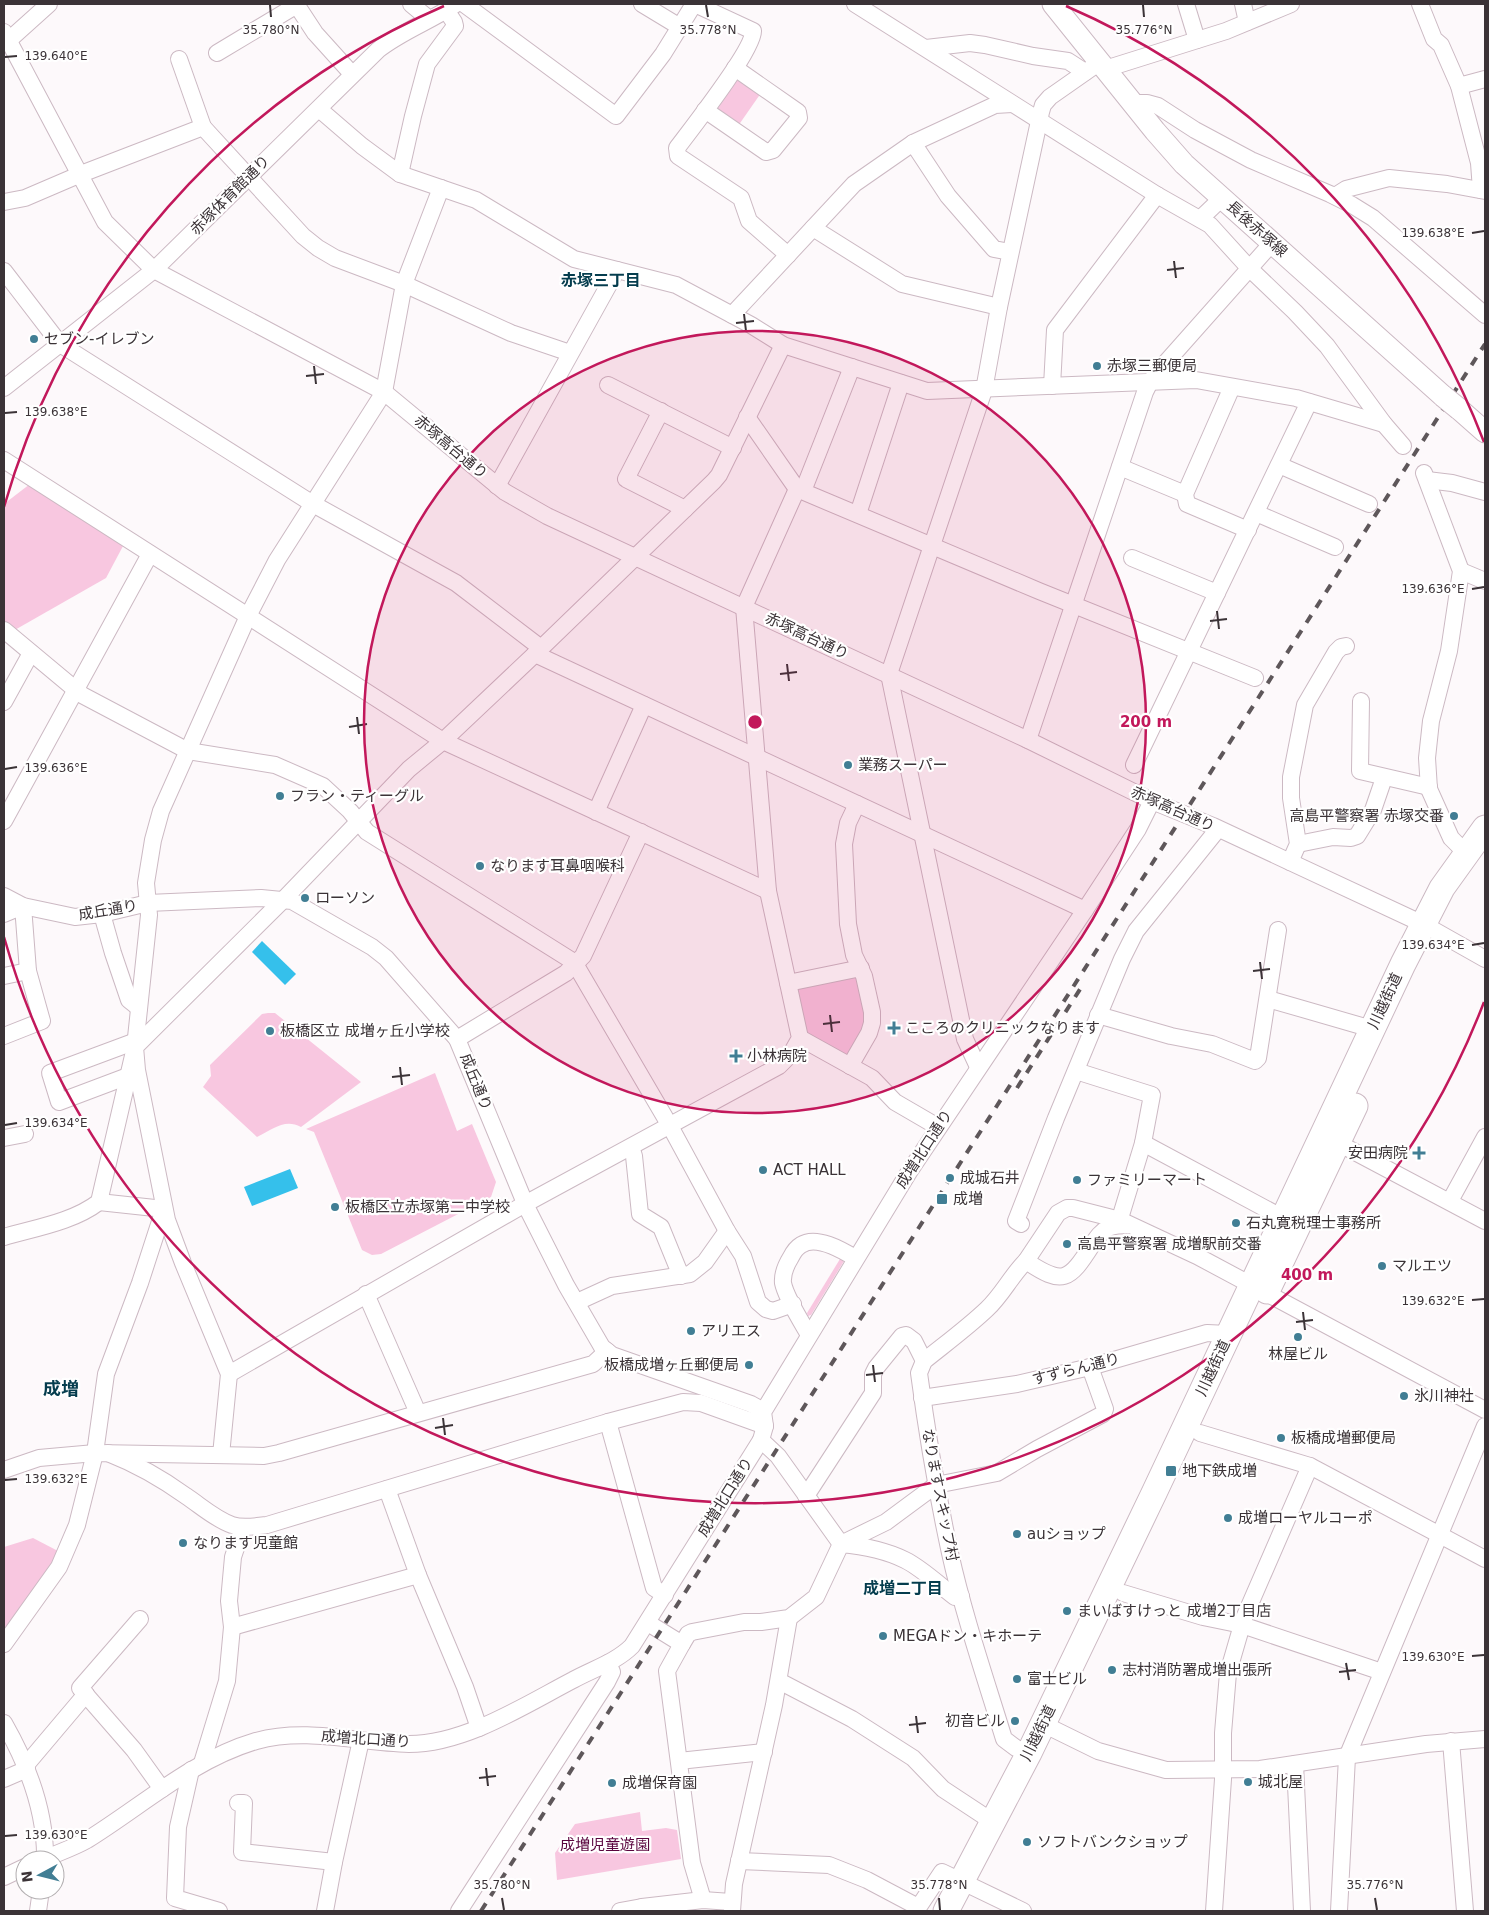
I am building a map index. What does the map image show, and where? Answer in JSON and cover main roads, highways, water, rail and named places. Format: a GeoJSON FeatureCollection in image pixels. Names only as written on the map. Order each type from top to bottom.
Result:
{"type":"FeatureCollection","features":[{"type":"Feature","properties":{"kind":"highway","name":"川越街道"},"geometry":{"type":"LineString","coordinates":[[946,1911],[969,1886],[1050,1728],[1123,1593],[1200,1433],[1259,1289],[1283,1218],[1372,1029],[1430,928],[1463,885],[1485,828]]}},
{"type":"Feature","properties":{"kind":"highway","name":"川越街道"},"geometry":{"type":"LineString","coordinates":[[964,1911],[969,1886],[993,1822],[1028,1753],[1050,1728],[1159,1483],[1228,1334],[1259,1289],[1338,1143],[1430,928]]}},
{"type":"Feature","properties":{"kind":"main road","name":"長後赤塚線"},"geometry":{"type":"LineString","coordinates":[[1053,4],[1097,68],[1132,103],[1184,164],[1485,432]]}},
{"type":"Feature","properties":{"kind":"water"},"geometry":{"type":"Polygon","coordinates":[[[262,941],[296,974],[285,985],[252,952],[262,941]]]}},
{"type":"Feature","properties":{"kind":"water"},"geometry":{"type":"Polygon","coordinates":[[[290,1169],[298,1188],[252,1206],[244,1187],[290,1169]]]}},
{"type":"Feature","properties":{"kind":"railway"},"geometry":{"type":"LineString","coordinates":[[481,1911],[1485,344]]}},
{"type":"Feature","properties":{"kind":"railway"},"geometry":{"type":"LineString","coordinates":[[1017,1088],[1084,983]]}},
{"type":"Feature","properties":{"kind":"place","name":"セブン-イレブン"},"geometry":{"type":"Point","coordinates":[34,339]}},
{"type":"Feature","properties":{"kind":"place","name":"赤塚三郵便局"},"geometry":{"type":"Point","coordinates":[1097,366]}},
{"type":"Feature","properties":{"kind":"place","name":"業務スーパー"},"geometry":{"type":"Point","coordinates":[848,765]}},
{"type":"Feature","properties":{"kind":"place","name":"フラン・ティーグル"},"geometry":{"type":"Point","coordinates":[280,796]}},
{"type":"Feature","properties":{"kind":"place","name":"高島平警察署 赤塚交番"},"geometry":{"type":"Point","coordinates":[1454,816]}},
{"type":"Feature","properties":{"kind":"place","name":"なります耳鼻咽喉科"},"geometry":{"type":"Point","coordinates":[480,866]}},
{"type":"Feature","properties":{"kind":"place","name":"ローソン"},"geometry":{"type":"Point","coordinates":[305,898]}},
{"type":"Feature","properties":{"kind":"place","name":"こころのクリニックなります"},"geometry":{"type":"Point","coordinates":[894,1028]}},
{"type":"Feature","properties":{"kind":"place","name":"板橋区立 成増ヶ丘小学校"},"geometry":{"type":"Point","coordinates":[270,1031]}},
{"type":"Feature","properties":{"kind":"place","name":"小林病院"},"geometry":{"type":"Point","coordinates":[736,1056]}},
{"type":"Feature","properties":{"kind":"place","name":"安田病院"},"geometry":{"type":"Point","coordinates":[1419,1153]}},
{"type":"Feature","properties":{"kind":"place","name":"ACT HALL"},"geometry":{"type":"Point","coordinates":[763,1170]}},
{"type":"Feature","properties":{"kind":"place","name":"成城石井"},"geometry":{"type":"Point","coordinates":[950,1178]}},
{"type":"Feature","properties":{"kind":"place","name":"ファミリーマート"},"geometry":{"type":"Point","coordinates":[1077,1180]}},
{"type":"Feature","properties":{"kind":"place","name":"成増"},"geometry":{"type":"Point","coordinates":[942,1199]}},
{"type":"Feature","properties":{"kind":"place","name":"板橋区立赤塚第二中学校"},"geometry":{"type":"Point","coordinates":[335,1207]}},
{"type":"Feature","properties":{"kind":"place","name":"石丸寛税理士事務所"},"geometry":{"type":"Point","coordinates":[1236,1223]}},
{"type":"Feature","properties":{"kind":"place","name":"高島平警察署 成増駅前交番"},"geometry":{"type":"Point","coordinates":[1067,1244]}},
{"type":"Feature","properties":{"kind":"place","name":"マルエツ"},"geometry":{"type":"Point","coordinates":[1382,1266]}},
{"type":"Feature","properties":{"kind":"place","name":"アリエス"},"geometry":{"type":"Point","coordinates":[691,1331]}},
{"type":"Feature","properties":{"kind":"place","name":"林屋ビル"},"geometry":{"type":"Point","coordinates":[1298,1337]}},
{"type":"Feature","properties":{"kind":"place","name":"板橋成増ヶ丘郵便局"},"geometry":{"type":"Point","coordinates":[749,1365]}},
{"type":"Feature","properties":{"kind":"place","name":"氷川神社"},"geometry":{"type":"Point","coordinates":[1404,1396]}},
{"type":"Feature","properties":{"kind":"place","name":"板橋成増郵便局"},"geometry":{"type":"Point","coordinates":[1281,1438]}},
{"type":"Feature","properties":{"kind":"place","name":"地下鉄成増"},"geometry":{"type":"Point","coordinates":[1171,1471]}},
{"type":"Feature","properties":{"kind":"place","name":"成増ローヤルコーポ"},"geometry":{"type":"Point","coordinates":[1228,1518]}},
{"type":"Feature","properties":{"kind":"place","name":"auショップ"},"geometry":{"type":"Point","coordinates":[1017,1534]}},
{"type":"Feature","properties":{"kind":"place","name":"なります児童館"},"geometry":{"type":"Point","coordinates":[183,1543]}},
{"type":"Feature","properties":{"kind":"place","name":"まいばすけっと 成増2丁目店"},"geometry":{"type":"Point","coordinates":[1067,1611]}},
{"type":"Feature","properties":{"kind":"place","name":"MEGAドン・キホーテ"},"geometry":{"type":"Point","coordinates":[883,1636]}},
{"type":"Feature","properties":{"kind":"place","name":"志村消防署成増出張所"},"geometry":{"type":"Point","coordinates":[1112,1670]}},
{"type":"Feature","properties":{"kind":"place","name":"富士ビル"},"geometry":{"type":"Point","coordinates":[1017,1679]}},
{"type":"Feature","properties":{"kind":"place","name":"初音ビル"},"geometry":{"type":"Point","coordinates":[1015,1721]}},
{"type":"Feature","properties":{"kind":"place","name":"城北屋"},"geometry":{"type":"Point","coordinates":[1248,1782]}},
{"type":"Feature","properties":{"kind":"place","name":"成増保育園"},"geometry":{"type":"Point","coordinates":[612,1783]}},
{"type":"Feature","properties":{"kind":"place","name":"ソフトバンクショップ"},"geometry":{"type":"Point","coordinates":[1027,1842]}},
{"type":"Feature","properties":{"kind":"district","name":"赤塚三丁目"},"geometry":{"type":"Point","coordinates":[601,280]}},
{"type":"Feature","properties":{"kind":"district","name":"成増"},"geometry":{"type":"Point","coordinates":[61,1388]}},
{"type":"Feature","properties":{"kind":"district","name":"成増二丁目"},"geometry":{"type":"Point","coordinates":[903,1588]}},
{"type":"Feature","properties":{"kind":"park label","name":"成増児童遊園"},"geometry":{"type":"Point","coordinates":[605,1845]}}]}
